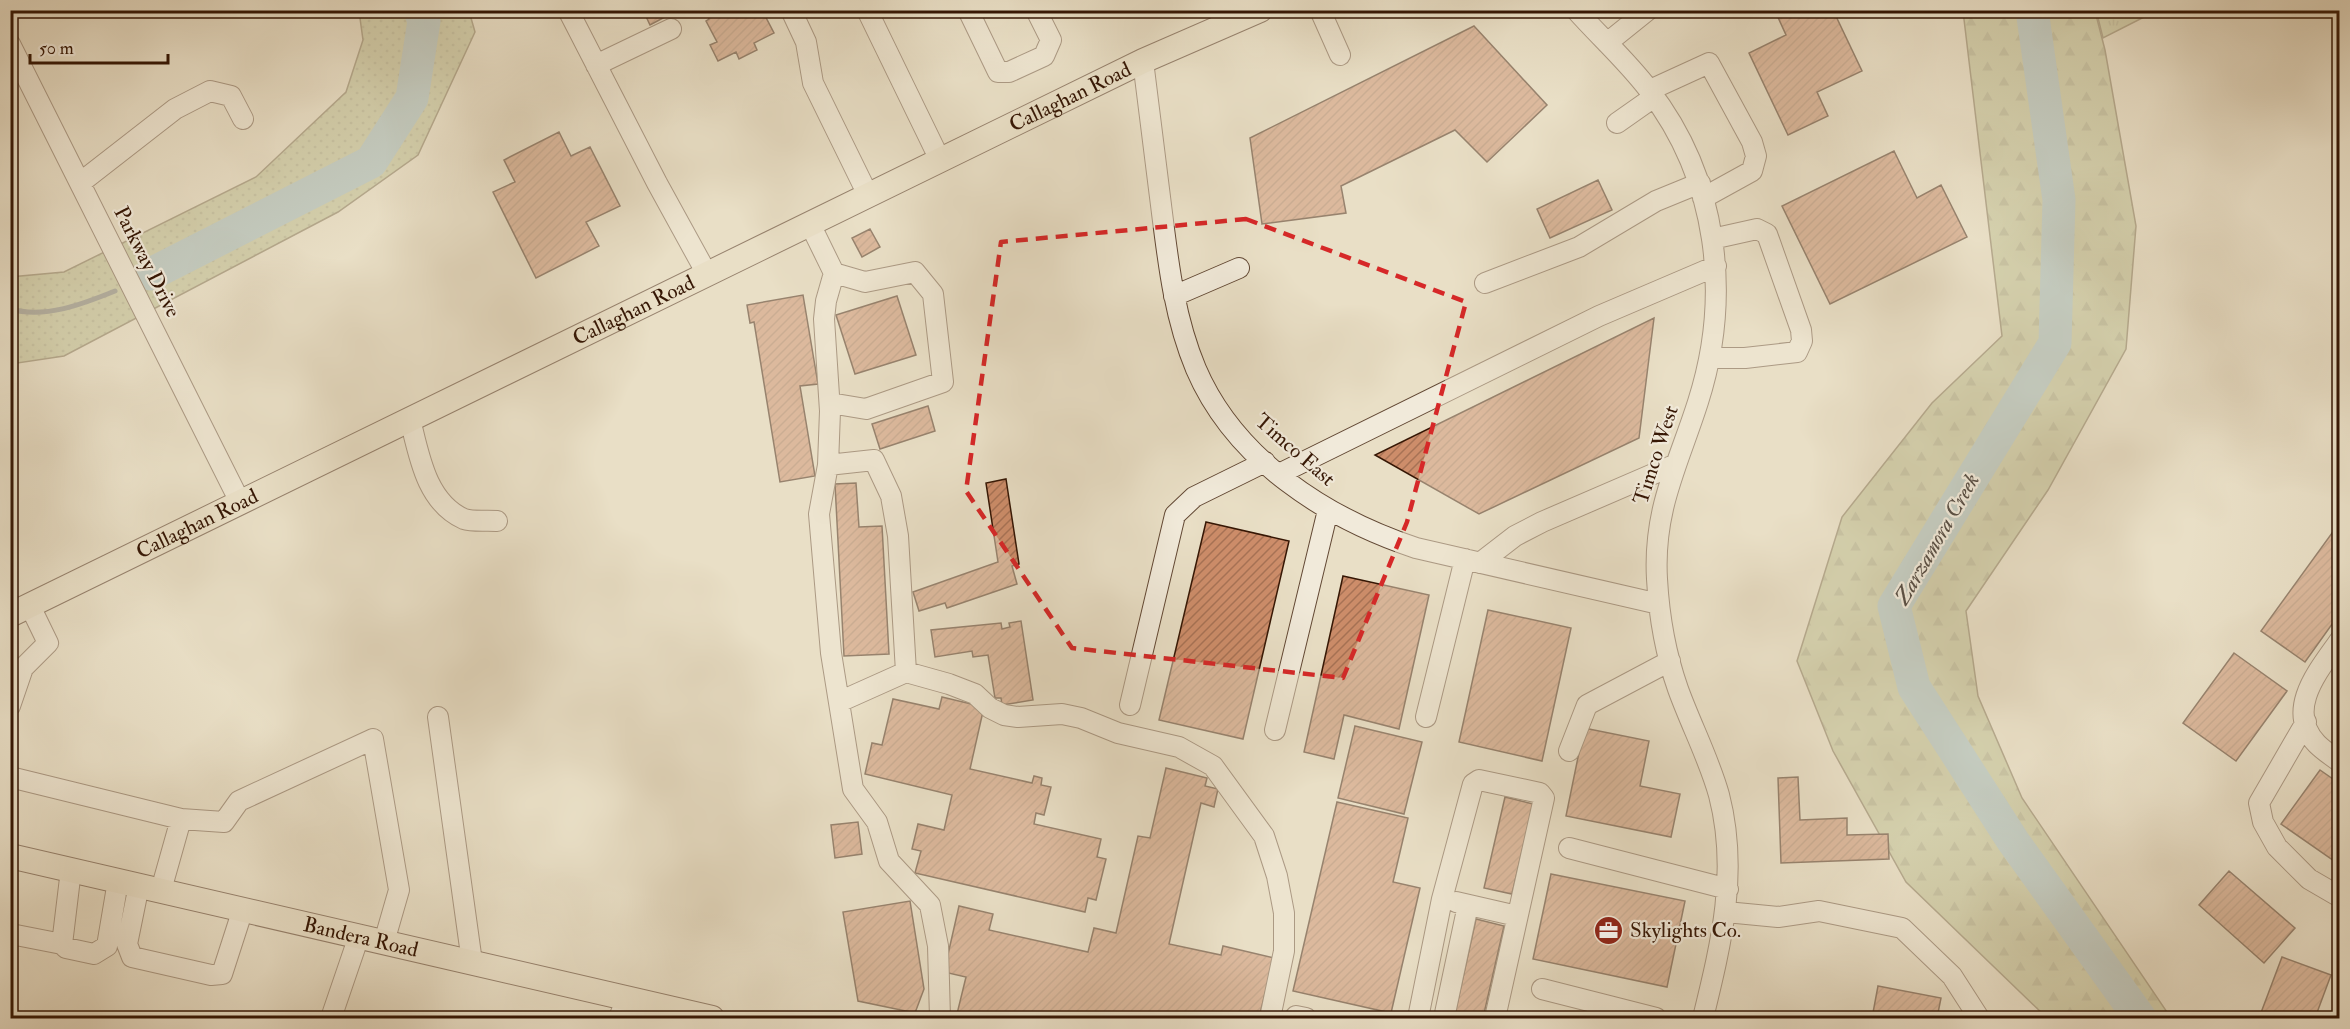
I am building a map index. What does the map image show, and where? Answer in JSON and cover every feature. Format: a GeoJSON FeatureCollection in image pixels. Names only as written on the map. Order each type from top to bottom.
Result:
{"type":"FeatureCollection","features":[{"type":"Feature","properties":{"kind":"main road","name":"Callaghan Road"},"geometry":{"type":"LineString","coordinates":[[20,610],[1143,60],[1259,11]]}},
{"type":"Feature","properties":{"kind":"main road","name":"Bandera Road"},"geometry":{"type":"LineString","coordinates":[[10,856],[472,962],[623,1009],[712,1018]]}},
{"type":"Feature","properties":{"kind":"street"},"geometry":{"type":"LineString","coordinates":[[568,10],[707,274]]}},
{"type":"Feature","properties":{"kind":"street"},"geometry":{"type":"LineString","coordinates":[[791,10],[806,42],[813,83],[868,195]]}},
{"type":"Feature","properties":{"kind":"street"},"geometry":{"type":"LineString","coordinates":[[867,10],[940,160]]}},
{"type":"Feature","properties":{"kind":"street"},"geometry":{"type":"LineString","coordinates":[[968,10],[998,72],[1009,72],[1044,56],[1051,40],[1035,10]]}},
{"type":"Feature","properties":{"kind":"street"},"geometry":{"type":"LineString","coordinates":[[1320,10],[1340,55]]}},
{"type":"Feature","properties":{"kind":"street","name":"Timco West"},"geometry":{"type":"LineString","coordinates":[[1576,10],[1652,93],[1685,146],[1701,190],[1716,266],[1716,321],[1710,358],[1695,413],[1674,465],[1662,510],[1658,543],[1659,604],[1670,661],[1719,798],[1728,857],[1726,912],[1703,1018]]}},
{"type":"Feature","properties":{"kind":"street"},"geometry":{"type":"LineString","coordinates":[[1607,43],[1648,10]]}},
{"type":"Feature","properties":{"kind":"street"},"geometry":{"type":"LineString","coordinates":[[596,65],[671,29]]}},
{"type":"Feature","properties":{"kind":"street","name":"Parkway Drive"},"geometry":{"type":"LineString","coordinates":[[10,44],[240,502]]}},
{"type":"Feature","properties":{"kind":"street","name":"Timco East"},"geometry":{"type":"LineString","coordinates":[[1143,60],[1174,296],[1186,342],[1197,372],[1234,430],[1272,468],[1328,510],[1380,536],[1473,561],[1659,604]]}},
{"type":"Feature","properties":{"kind":"street"},"geometry":{"type":"LineString","coordinates":[[1485,283],[1579,246],[1656,201],[1701,190],[1752,171],[1756,156],[1752,142],[1708,63],[1652,93],[1617,123]]}},
{"type":"Feature","properties":{"kind":"street"},"geometry":{"type":"LineString","coordinates":[[80,183],[175,109],[210,91],[231,96],[243,119]]}},
{"type":"Feature","properties":{"kind":"street"},"geometry":{"type":"LineString","coordinates":[[810,224],[834,273],[826,301],[824,320],[830,403],[828,465],[819,514],[831,653],[853,789],[877,822],[889,861],[930,905],[938,946],[940,1018]]}},
{"type":"Feature","properties":{"kind":"street"},"geometry":{"type":"LineString","coordinates":[[1710,358],[1745,358],[1797,352],[1802,341],[1801,330],[1767,234],[1756,229],[1712,238]]}},
{"type":"Feature","properties":{"kind":"street"},"geometry":{"type":"LineString","coordinates":[[1130,705],[1175,515],[1194,497],[1272,468],[1599,316],[1716,266]]}},
{"type":"Feature","properties":{"kind":"street"},"geometry":{"type":"LineString","coordinates":[[1174,296],[1239,268]]}},
{"type":"Feature","properties":{"kind":"street"},"geometry":{"type":"LineString","coordinates":[[830,403],[866,409],[943,382],[933,294],[915,272],[865,282],[834,273]]}},
{"type":"Feature","properties":{"kind":"street"},"geometry":{"type":"LineString","coordinates":[[410,419],[428,482],[446,508],[466,520],[497,520]]}},
{"type":"Feature","properties":{"kind":"street"},"geometry":{"type":"LineString","coordinates":[[828,465],[874,460],[891,496],[898,536],[906,672]]}},
{"type":"Feature","properties":{"kind":"street"},"geometry":{"type":"LineString","coordinates":[[1426,717],[1473,561],[1542,522],[1674,465]]}},
{"type":"Feature","properties":{"kind":"street"},"geometry":{"type":"LineString","coordinates":[[1275,730],[1328,510]]}},
{"type":"Feature","properties":{"kind":"street"},"geometry":{"type":"LineString","coordinates":[[10,706],[23,668],[48,643],[20,610]]}},
{"type":"Feature","properties":{"kind":"street"},"geometry":{"type":"LineString","coordinates":[[2340,640],[2314,678],[2302,703],[2306,722],[2316,743],[2340,762]]}},
{"type":"Feature","properties":{"kind":"street"},"geometry":{"type":"LineString","coordinates":[[1569,751],[1587,705],[1670,661]]}},
{"type":"Feature","properties":{"kind":"street"},"geometry":{"type":"LineString","coordinates":[[839,702],[906,672],[975,694],[990,708],[1004,715],[1018,717],[1062,714],[1081,718],[1118,733],[1179,747],[1213,766],[1264,836],[1277,876],[1284,913],[1284,951],[1270,1018]]}},
{"type":"Feature","properties":{"kind":"street"},"geometry":{"type":"LineString","coordinates":[[438,717],[472,962]]}},
{"type":"Feature","properties":{"kind":"street"},"geometry":{"type":"LineString","coordinates":[[2306,722],[2259,803],[2263,822],[2277,847],[2309,879],[2340,897]]}},
{"type":"Feature","properties":{"kind":"street"},"geometry":{"type":"LineString","coordinates":[[10,777],[181,819],[224,822],[239,801],[373,739],[399,890],[384,942]]}},
{"type":"Feature","properties":{"kind":"street"},"geometry":{"type":"LineString","coordinates":[[1418,1018],[1442,899],[1473,784],[1483,781],[1540,793],[1544,798],[1495,1018]]}},
{"type":"Feature","properties":{"kind":"street"},"geometry":{"type":"LineString","coordinates":[[16,935],[62,944],[66,948],[94,954],[107,946],[139,886],[181,819]]}},
{"type":"Feature","properties":{"kind":"street"},"geometry":{"type":"LineString","coordinates":[[1569,848],[1728,889]]}},
{"type":"Feature","properties":{"kind":"street"},"geometry":{"type":"LineString","coordinates":[[62,944],[71,870]]}},
{"type":"Feature","properties":{"kind":"street"},"geometry":{"type":"LineString","coordinates":[[139,886],[127,944],[129,953],[132,957],[200,973],[216,976],[222,974],[243,909]]}},
{"type":"Feature","properties":{"kind":"street"},"geometry":{"type":"LineString","coordinates":[[1442,899],[1517,916]]}},
{"type":"Feature","properties":{"kind":"street"},"geometry":{"type":"LineString","coordinates":[[1444,1018],[1468,905]]}},
{"type":"Feature","properties":{"kind":"street"},"geometry":{"type":"LineString","coordinates":[[1726,912],[1778,917],[1819,911],[1902,928],[1952,976],[1979,1018]]}},
{"type":"Feature","properties":{"kind":"street"},"geometry":{"type":"LineString","coordinates":[[331,1018],[359,936]]}},
{"type":"Feature","properties":{"kind":"street"},"geometry":{"type":"LineString","coordinates":[[1542,988],[1656,1018]]}},
{"type":"Feature","properties":{"kind":"highlighted area"},"geometry":{"type":"Polygon","coordinates":[[[1246,219],[1466,302],[1407,522],[1343,678],[1072,648],[966,491],[1001,242],[1246,219]]]}},
{"type":"Feature","properties":{"kind":"green space"},"geometry":{"type":"Polygon","coordinates":[[[2096,10],[2156,10],[2156,11],[2103,38],[2096,10]]]}},
{"type":"Feature","properties":{"kind":"green space"},"geometry":{"type":"Polygon","coordinates":[[[359,11],[469,11],[475,32],[418,155],[338,212],[64,356],[11,364],[10,277],[64,272],[256,177],[346,92],[363,40],[359,11]]]}},
{"type":"Feature","properties":{"kind":"green space"},"geometry":{"type":"Polygon","coordinates":[[[1963,11],[2095,11],[2105,50],[2136,226],[2126,349],[2048,490],[1966,611],[1978,696],[2022,798],[2171,1018],[2047,1018],[1906,882],[1833,751],[1797,661],[1842,517],[1932,403],[2002,336],[1963,11]]]}},
{"type":"Feature","properties":{"kind":"building"},"geometry":{"type":"Polygon","coordinates":[[[643,10],[678,10],[650,25],[643,10]]]}},
{"type":"Feature","properties":{"kind":"building"},"geometry":{"type":"Polygon","coordinates":[[[705,10],[762,10],[774,33],[754,43],[757,50],[739,59],[736,52],[718,61],[710,45],[717,42],[706,21],[709,19],[705,10]]]}},
{"type":"Feature","properties":{"kind":"building"},"geometry":{"type":"Polygon","coordinates":[[[1782,10],[1833,10],[1862,71],[1817,92],[1828,116],[1788,135],[1749,53],[1786,35],[1776,13],[1782,10]]]}},
{"type":"Feature","properties":{"kind":"building"},"geometry":{"type":"Polygon","coordinates":[[[1474,26],[1547,105],[1487,162],[1455,130],[1341,186],[1346,213],[1262,224],[1250,138],[1474,26]]]}},
{"type":"Feature","properties":{"kind":"building"},"geometry":{"type":"Polygon","coordinates":[[[559,132],[571,156],[590,147],[620,206],[586,222],[599,246],[536,278],[493,192],[515,182],[504,160],[559,132]]]}},
{"type":"Feature","properties":{"kind":"building"},"geometry":{"type":"Polygon","coordinates":[[[1894,151],[1917,198],[1941,185],[1967,237],[1830,304],[1782,206],[1894,151]]]}},
{"type":"Feature","properties":{"kind":"building"},"geometry":{"type":"Polygon","coordinates":[[[1598,180],[1612,210],[1550,238],[1537,209],[1598,180]]]}},
{"type":"Feature","properties":{"kind":"building"},"geometry":{"type":"Polygon","coordinates":[[[870,229],[880,247],[862,257],[852,238],[870,229]]]}},
{"type":"Feature","properties":{"kind":"building"},"geometry":{"type":"Polygon","coordinates":[[[803,295],[818,384],[800,386],[815,476],[780,482],[754,322],[750,323],[747,305],[803,295]]]}},
{"type":"Feature","properties":{"kind":"building"},"geometry":{"type":"Polygon","coordinates":[[[897,296],[916,355],[855,374],[836,315],[897,296]]]}},
{"type":"Feature","properties":{"kind":"building"},"geometry":{"type":"Polygon","coordinates":[[[1654,318],[1639,438],[1479,514],[1375,455],[1654,318]]]}},
{"type":"Feature","properties":{"kind":"building"},"geometry":{"type":"Polygon","coordinates":[[[928,406],[935,431],[880,449],[872,424],[928,406]]]}},
{"type":"Feature","properties":{"kind":"building"},"geometry":{"type":"Polygon","coordinates":[[[1006,479],[1019,564],[1012,566],[1017,584],[947,608],[945,603],[919,611],[913,592],[998,562],[986,483],[1006,479]]]}},
{"type":"Feature","properties":{"kind":"building"},"geometry":{"type":"Polygon","coordinates":[[[856,483],[859,527],[882,526],[889,654],[844,656],[835,484],[856,483]]]}},
{"type":"Feature","properties":{"kind":"building"},"geometry":{"type":"Polygon","coordinates":[[[1206,522],[1289,541],[1243,739],[1159,720],[1206,522]]]}},
{"type":"Feature","properties":{"kind":"building"},"geometry":{"type":"Polygon","coordinates":[[[2340,522],[2340,613],[2305,662],[2261,631],[2340,522]]]}},
{"type":"Feature","properties":{"kind":"building"},"geometry":{"type":"Polygon","coordinates":[[[1343,576],[1429,595],[1399,729],[1344,715],[1334,759],[1304,752],[1343,576]]]}},
{"type":"Feature","properties":{"kind":"building"},"geometry":{"type":"Polygon","coordinates":[[[1488,610],[1571,628],[1542,761],[1459,742],[1488,610]]]}},
{"type":"Feature","properties":{"kind":"building"},"geometry":{"type":"Polygon","coordinates":[[[1021,621],[1033,700],[1002,705],[1001,698],[995,698],[988,655],[973,657],[972,651],[935,657],[931,630],[1001,623],[1002,629],[1010,627],[1009,623],[1021,621]]]}},
{"type":"Feature","properties":{"kind":"building"},"geometry":{"type":"Polygon","coordinates":[[[2234,653],[2287,691],[2236,761],[2183,723],[2234,653]]]}},
{"type":"Feature","properties":{"kind":"building"},"geometry":{"type":"Polygon","coordinates":[[[942,697],[984,707],[970,769],[1032,783],[1034,776],[1042,778],[1041,785],[1051,787],[1044,815],[1036,813],[1034,824],[1101,839],[1097,857],[1106,859],[1096,900],[1088,898],[1085,912],[915,873],[921,851],[912,849],[918,824],[944,830],[952,795],[865,774],[872,743],[882,745],[893,699],[939,709],[942,697]]]}},
{"type":"Feature","properties":{"kind":"building"},"geometry":{"type":"Polygon","coordinates":[[[1355,726],[1422,742],[1404,814],[1338,798],[1355,726]]]}},
{"type":"Feature","properties":{"kind":"building"},"geometry":{"type":"Polygon","coordinates":[[[1584,728],[1649,741],[1640,786],[1680,794],[1671,837],[1566,816],[1584,728]]]}},
{"type":"Feature","properties":{"kind":"building"},"geometry":{"type":"Polygon","coordinates":[[[1166,768],[1207,778],[1205,786],[1218,789],[1214,807],[1201,803],[1169,944],[1221,955],[1223,946],[1274,958],[1259,1018],[956,1018],[966,977],[944,972],[959,906],[993,914],[989,930],[1088,952],[1094,928],[1116,933],[1138,836],[1150,838],[1166,768]]]}},
{"type":"Feature","properties":{"kind":"building"},"geometry":{"type":"Polygon","coordinates":[[[2320,770],[2340,784],[2340,865],[2281,824],[2320,770]]]}},
{"type":"Feature","properties":{"kind":"building"},"geometry":{"type":"Polygon","coordinates":[[[1798,777],[1800,820],[1847,818],[1847,835],[1888,834],[1889,859],[1781,863],[1778,778],[1798,777]]]}},
{"type":"Feature","properties":{"kind":"building"},"geometry":{"type":"Polygon","coordinates":[[[1505,797],[1533,804],[1512,894],[1484,888],[1505,797]]]}},
{"type":"Feature","properties":{"kind":"building"},"geometry":{"type":"Polygon","coordinates":[[[1337,802],[1408,818],[1393,882],[1420,888],[1391,1013],[1293,991],[1337,802]]]}},
{"type":"Feature","properties":{"kind":"building"},"geometry":{"type":"Polygon","coordinates":[[[858,822],[862,854],[835,858],[831,825],[858,822]]]}},
{"type":"Feature","properties":{"kind":"building"},"geometry":{"type":"Polygon","coordinates":[[[2229,871],[2295,928],[2264,963],[2199,905],[2229,871]]]}},
{"type":"Feature","properties":{"kind":"building","name":"Skylights Co."},"geometry":{"type":"Polygon","coordinates":[[[1551,874],[1685,901],[1667,987],[1533,959],[1551,874]]]}},
{"type":"Feature","properties":{"kind":"building"},"geometry":{"type":"Polygon","coordinates":[[[910,901],[924,989],[915,1013],[858,1001],[843,912],[910,901]]]}},
{"type":"Feature","properties":{"kind":"building"},"geometry":{"type":"Polygon","coordinates":[[[1476,919],[1504,926],[1483,1018],[1454,1018],[1476,919]]]}},
{"type":"Feature","properties":{"kind":"building"},"geometry":{"type":"Polygon","coordinates":[[[2282,957],[2331,975],[2315,1018],[2259,1018],[2282,957]]]}},
{"type":"Feature","properties":{"kind":"building"},"geometry":{"type":"Polygon","coordinates":[[[1878,986],[1941,998],[1937,1018],[1872,1018],[1878,986]]]}},
{"type":"Feature","properties":{"kind":"waterway"},"geometry":{"type":"LineString","coordinates":[[151,274],[371,162],[412,98],[424,21],[420,10]]}},
{"type":"Feature","properties":{"kind":"waterway","name":"Zarzamora Creek"},"geometry":{"type":"LineString","coordinates":[[2032,10],[2059,200],[2055,343],[1894,606],[1914,687],[2013,841],[2140,1018]]}},
{"type":"Feature","properties":{"kind":"waterway"},"geometry":{"type":"LineString","coordinates":[[10,309],[23,312],[64,309],[115,291]]}},
{"type":"Feature","properties":{"kind":"place","name":"Skylights Co."},"geometry":{"type":"Point","coordinates":[1609,930]}}]}
